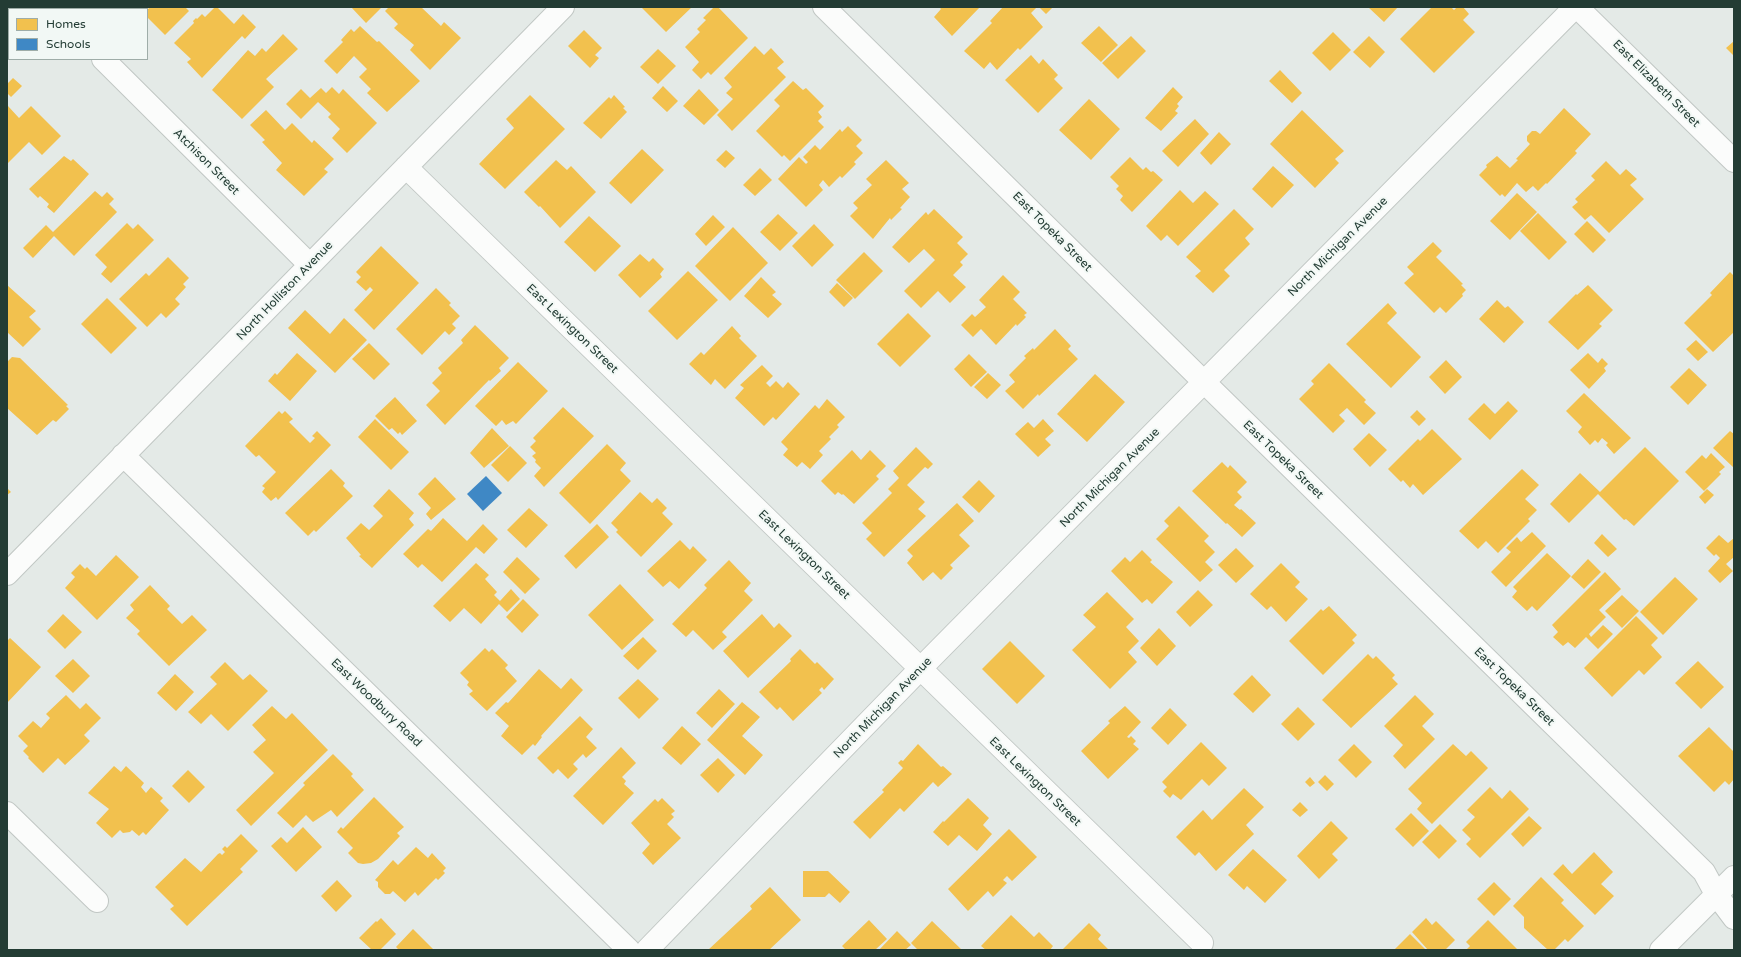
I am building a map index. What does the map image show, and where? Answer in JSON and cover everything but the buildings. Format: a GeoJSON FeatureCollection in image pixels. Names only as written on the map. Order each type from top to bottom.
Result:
{"type":"FeatureCollection","features":[{"type":"Feature","properties":{"kind":"street","name":"North Holliston Avenue"},"geometry":{"type":"LineString","coordinates":[[7,574],[123,455],[208,371],[563,7]]}},
{"type":"Feature","properties":{"kind":"street","name":"East Topeka Street"},"geometry":{"type":"LineString","coordinates":[[824,7],[1204,383],[1704,872],[1716,894],[1734,918]]}},
{"type":"Feature","properties":{"kind":"street","name":"North Michigan Avenue"},"geometry":{"type":"LineString","coordinates":[[647,950],[920,669],[1576,7]]}},
{"type":"Feature","properties":{"kind":"street","name":"East Elizabeth Street"},"geometry":{"type":"LineString","coordinates":[[1576,7],[1734,162]]}},
{"type":"Feature","properties":{"kind":"street","name":"Atchison Street"},"geometry":{"type":"LineString","coordinates":[[104,60],[310,265]]}},
{"type":"Feature","properties":{"kind":"street","name":"East Lexington Street"},"geometry":{"type":"LineString","coordinates":[[406,167],[1202,943]]}},
{"type":"Feature","properties":{"kind":"street","name":"East Woodbury Road"},"geometry":{"type":"LineString","coordinates":[[123,455],[630,950]]}},
{"type":"Feature","properties":{"kind":"street"},"geometry":{"type":"LineString","coordinates":[[7,813],[97,901]]}},
{"type":"Feature","properties":{"kind":"street"},"geometry":{"type":"LineString","coordinates":[[1661,950],[1734,876]]}}]}
